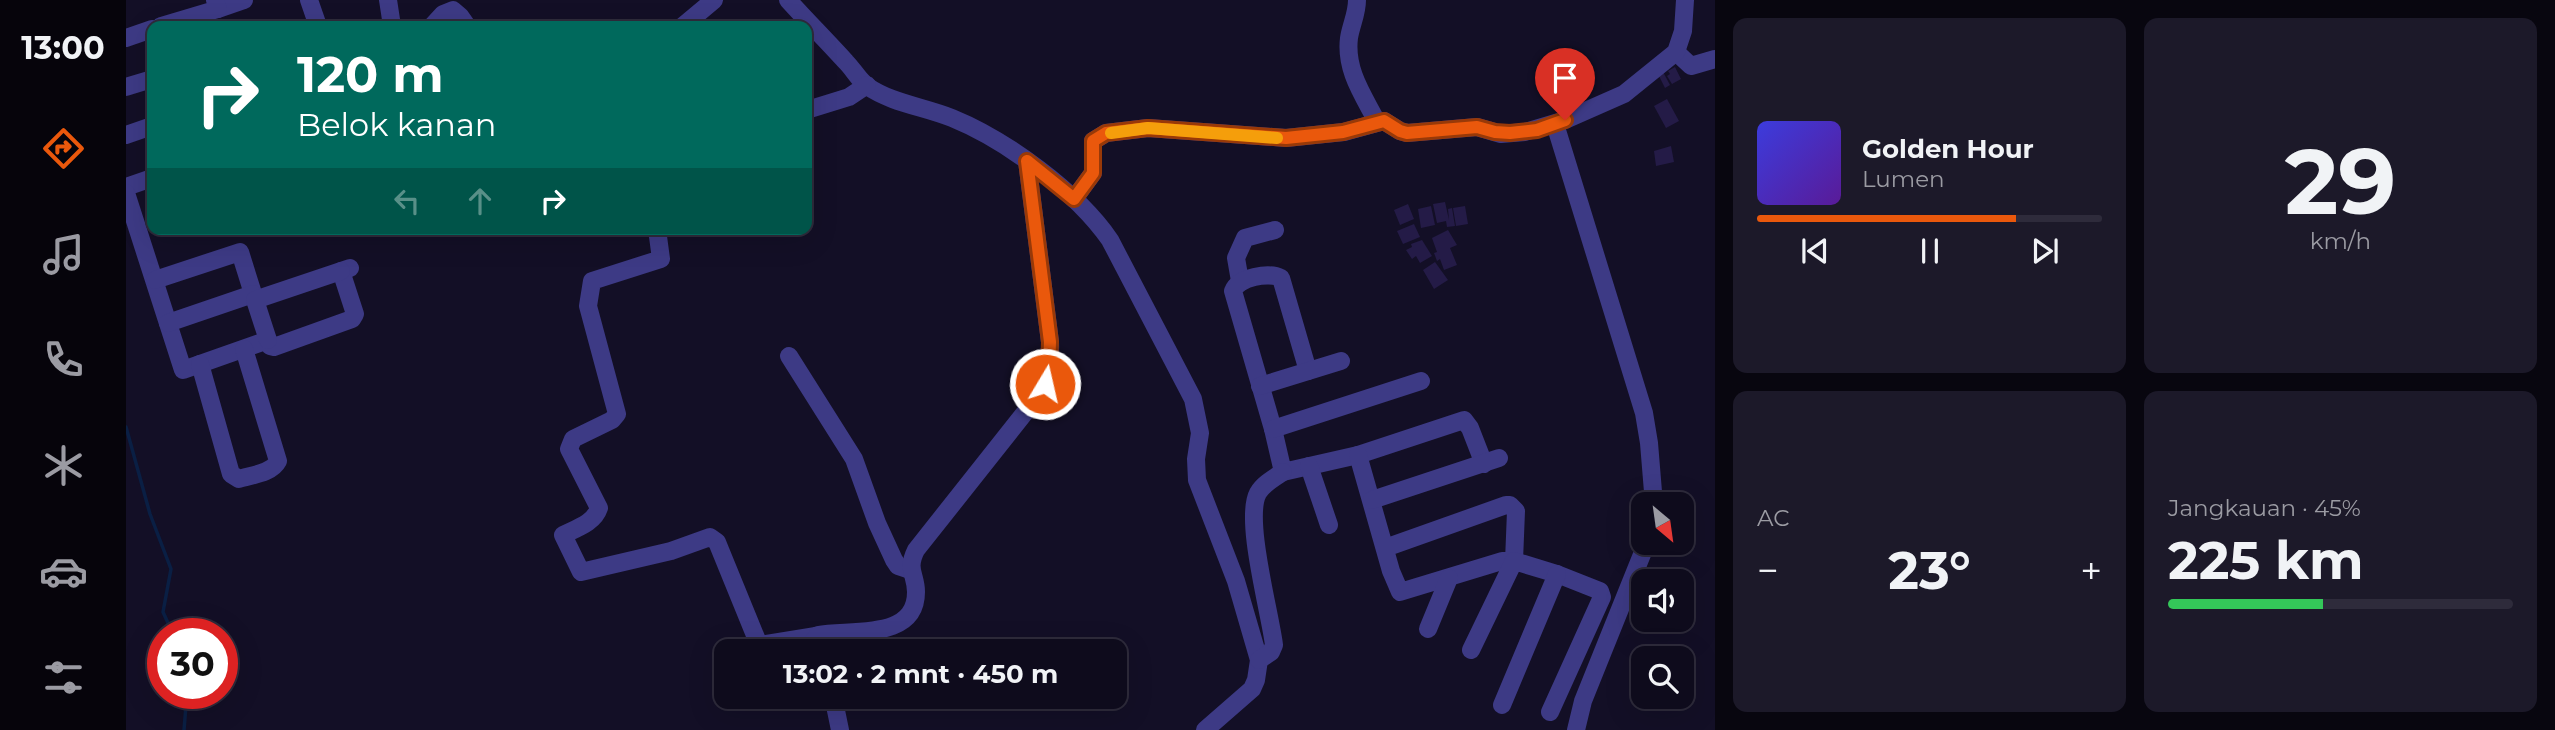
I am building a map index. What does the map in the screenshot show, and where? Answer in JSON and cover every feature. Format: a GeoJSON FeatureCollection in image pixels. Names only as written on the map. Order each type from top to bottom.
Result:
{"type":"FeatureCollection","features":[{"type":"Feature","properties":{"kind":"street"},"geometry":{"type":"LineString","coordinates":[[178,21],[244,0]]}},
{"type":"Feature","properties":{"kind":"street"},"geometry":{"type":"LineString","coordinates":[[309,0],[316,21]]}},
{"type":"Feature","properties":{"kind":"street"},"geometry":{"type":"LineString","coordinates":[[388,0],[391,21]]}},
{"type":"Feature","properties":{"kind":"street"},"geometry":{"type":"LineString","coordinates":[[689,21],[714,0]]}},
{"type":"Feature","properties":{"kind":"street"},"geometry":{"type":"LineString","coordinates":[[788,0],[808,21]]}},
{"type":"Feature","properties":{"kind":"street"},"geometry":{"type":"LineString","coordinates":[[1357,0],[1357,11],[1349,37],[1350,69],[1377,122]]}},
{"type":"Feature","properties":{"kind":"street"},"geometry":{"type":"LineString","coordinates":[[1074,199],[1093,173],[1093,141],[1106,133],[1148,128],[1286,138],[1343,132],[1388,121],[1407,133],[1477,127],[1510,133],[1555,124],[1630,91],[1676,52],[1683,31],[1685,0]]}},
{"type":"Feature","properties":{"kind":"street"},"geometry":{"type":"LineString","coordinates":[[437,21],[443,14],[453,10],[463,21]]}},
{"type":"Feature","properties":{"kind":"street"},"geometry":{"type":"LineString","coordinates":[[812,26],[867,85],[888,96],[972,127],[1027,161],[1074,199],[1101,226],[1110,240],[1193,399],[1200,433],[1196,468],[1200,492],[1236,581],[1259,660],[1252,689],[1205,730]]}},
{"type":"Feature","properties":{"kind":"street"},"geometry":{"type":"LineString","coordinates":[[126,38],[147,31]]}},
{"type":"Feature","properties":{"kind":"street"},"geometry":{"type":"LineString","coordinates":[[1676,52],[1691,66],[1715,59]]}},
{"type":"Feature","properties":{"kind":"street"},"geometry":{"type":"LineString","coordinates":[[126,87],[147,81]]}},
{"type":"Feature","properties":{"kind":"street"},"geometry":{"type":"LineString","coordinates":[[812,108],[849,97],[867,85]]}},
{"type":"Feature","properties":{"kind":"street"},"geometry":{"type":"LineString","coordinates":[[1555,124],[1641,402],[1649,443],[1653,492]]}},
{"type":"Feature","properties":{"kind":"street"},"geometry":{"type":"LineString","coordinates":[[126,135],[147,128]]}},
{"type":"Feature","properties":{"kind":"street"},"geometry":{"type":"LineString","coordinates":[[839,639],[884,629],[903,621],[914,606],[916,589],[910,570],[916,550],[1038,396],[1049,370],[1050,342],[1027,161]]}},
{"type":"Feature","properties":{"kind":"street"},"geometry":{"type":"LineString","coordinates":[[126,187],[147,180]]}},
{"type":"Feature","properties":{"kind":"street"},"geometry":{"type":"LineString","coordinates":[[126,193],[146,231],[155,281],[183,370],[268,341]]}},
{"type":"Feature","properties":{"kind":"street"},"geometry":{"type":"LineString","coordinates":[[1240,281],[1236,258],[1245,238],[1275,230]]}},
{"type":"Feature","properties":{"kind":"street"},"geometry":{"type":"LineString","coordinates":[[658,235],[661,259],[592,281],[588,306],[617,414],[612,420],[573,439],[569,449],[599,508],[597,516],[563,535],[581,572],[671,551],[710,537],[717,542],[757,639]]}},
{"type":"Feature","properties":{"kind":"street"},"geometry":{"type":"LineString","coordinates":[[155,281],[240,252],[254,297],[268,341],[270,346],[355,317],[346,270],[254,297],[168,323]]}},
{"type":"Feature","properties":{"kind":"street"},"geometry":{"type":"LineString","coordinates":[[1283,472],[1233,291],[1240,281],[1271,276],[1280,278],[1308,371]]}},
{"type":"Feature","properties":{"kind":"street"},"geometry":{"type":"LineString","coordinates":[[200,364],[231,474],[239,479],[271,469],[278,461],[244,349]]}},
{"type":"Feature","properties":{"kind":"street"},"geometry":{"type":"LineString","coordinates":[[789,356],[854,459],[877,523],[894,560],[898,566],[910,570]]}},
{"type":"Feature","properties":{"kind":"street"},"geometry":{"type":"LineString","coordinates":[[1260,386],[1341,361]]}},
{"type":"Feature","properties":{"kind":"street"},"geometry":{"type":"LineString","coordinates":[[1273,429],[1421,381]]}},
{"type":"Feature","properties":{"kind":"street"},"geometry":{"type":"LineString","coordinates":[[1259,660],[1271,652],[1274,645],[1256,542],[1256,496],[1263,487],[1283,472],[1358,455],[1464,420],[1491,461],[1372,500]]}},
{"type":"Feature","properties":{"kind":"street"},"geometry":{"type":"LineString","coordinates":[[1358,455],[1400,592],[1502,561],[1514,561],[1558,574],[1600,591],[1602,597],[1550,712]]}},
{"type":"Feature","properties":{"kind":"street"},"geometry":{"type":"LineString","coordinates":[[1310,466],[1328,525]]}},
{"type":"Feature","properties":{"kind":"street"},"geometry":{"type":"LineString","coordinates":[[1385,548],[1510,505],[1516,511],[1514,561],[1471,650]]}},
{"type":"Feature","properties":{"kind":"street"},"geometry":{"type":"LineString","coordinates":[[1576,730],[1583,701],[1642,555]]}},
{"type":"Feature","properties":{"kind":"street"},"geometry":{"type":"LineString","coordinates":[[1502,705],[1558,574]]}},
{"type":"Feature","properties":{"kind":"street"},"geometry":{"type":"LineString","coordinates":[[1429,629],[1449,578]]}},
{"type":"Feature","properties":{"kind":"street"},"geometry":{"type":"LineString","coordinates":[[836,709],[840,730]]}},
{"type":"Feature","properties":{"kind":"building"},"geometry":{"type":"Polygon","coordinates":[[[1675,67],[1681,79],[1672,84],[1667,76],[1670,74],[1668,71],[1675,67]]]}},
{"type":"Feature","properties":{"kind":"building"},"geometry":{"type":"Polygon","coordinates":[[[1661,68],[1670,85],[1665,88],[1656,70],[1661,68]]]}},
{"type":"Feature","properties":{"kind":"building"},"geometry":{"type":"Polygon","coordinates":[[[1667,99],[1679,121],[1666,128],[1654,106],[1667,99]]]}},
{"type":"Feature","properties":{"kind":"building"},"geometry":{"type":"Polygon","coordinates":[[[1671,146],[1674,162],[1656,166],[1654,151],[1671,146]]]}},
{"type":"Feature","properties":{"kind":"building"},"geometry":{"type":"Polygon","coordinates":[[[1445,202],[1449,220],[1448,209],[1452,208],[1455,226],[1447,227],[1446,221],[1437,223],[1433,204],[1445,202]]]}},
{"type":"Feature","properties":{"kind":"building"},"geometry":{"type":"Polygon","coordinates":[[[1408,204],[1414,219],[1400,225],[1394,210],[1408,204]]]}},
{"type":"Feature","properties":{"kind":"building"},"geometry":{"type":"Polygon","coordinates":[[[1431,206],[1435,225],[1421,228],[1418,209],[1431,206]]]}},
{"type":"Feature","properties":{"kind":"building"},"geometry":{"type":"Polygon","coordinates":[[[1465,206],[1468,224],[1456,226],[1453,208],[1465,206]]]}},
{"type":"Feature","properties":{"kind":"building"},"geometry":{"type":"Polygon","coordinates":[[[1414,224],[1420,237],[1403,244],[1397,231],[1414,224]]]}},
{"type":"Feature","properties":{"kind":"building"},"geometry":{"type":"Polygon","coordinates":[[[1448,230],[1457,245],[1450,248],[1457,265],[1444,270],[1440,259],[1437,261],[1434,253],[1437,252],[1432,238],[1448,230]]]}},
{"type":"Feature","properties":{"kind":"building"},"geometry":{"type":"Polygon","coordinates":[[[1422,240],[1432,256],[1420,263],[1416,256],[1412,259],[1406,250],[1412,247],[1411,244],[1422,240]]]}},
{"type":"Feature","properties":{"kind":"building"},"geometry":{"type":"Polygon","coordinates":[[[1435,262],[1448,280],[1434,289],[1423,270],[1435,262]]]}},
{"type":"Feature","properties":{"kind":"waterway"},"geometry":{"type":"LineString","coordinates":[[126,427],[150,514],[171,569],[163,612],[166,618]]}},
{"type":"Feature","properties":{"kind":"waterway"},"geometry":{"type":"LineString","coordinates":[[184,730],[186,709]]}},
{"type":"Feature","properties":{"kind":"slow traffic"},"geometry":{"type":"LineString","coordinates":[[1111,133],[1148,128],[1277,138]]}},
{"type":"Feature","properties":{"kind":"route"},"geometry":{"type":"LineString","coordinates":[[1045,384],[1051,356],[1050,342],[1027,161],[1074,199],[1093,173],[1093,141],[1106,133],[1148,128],[1286,138],[1343,132],[1388,121],[1396,129],[1407,133],[1477,127],[1501,134],[1537,130],[1565,120]]}}]}
